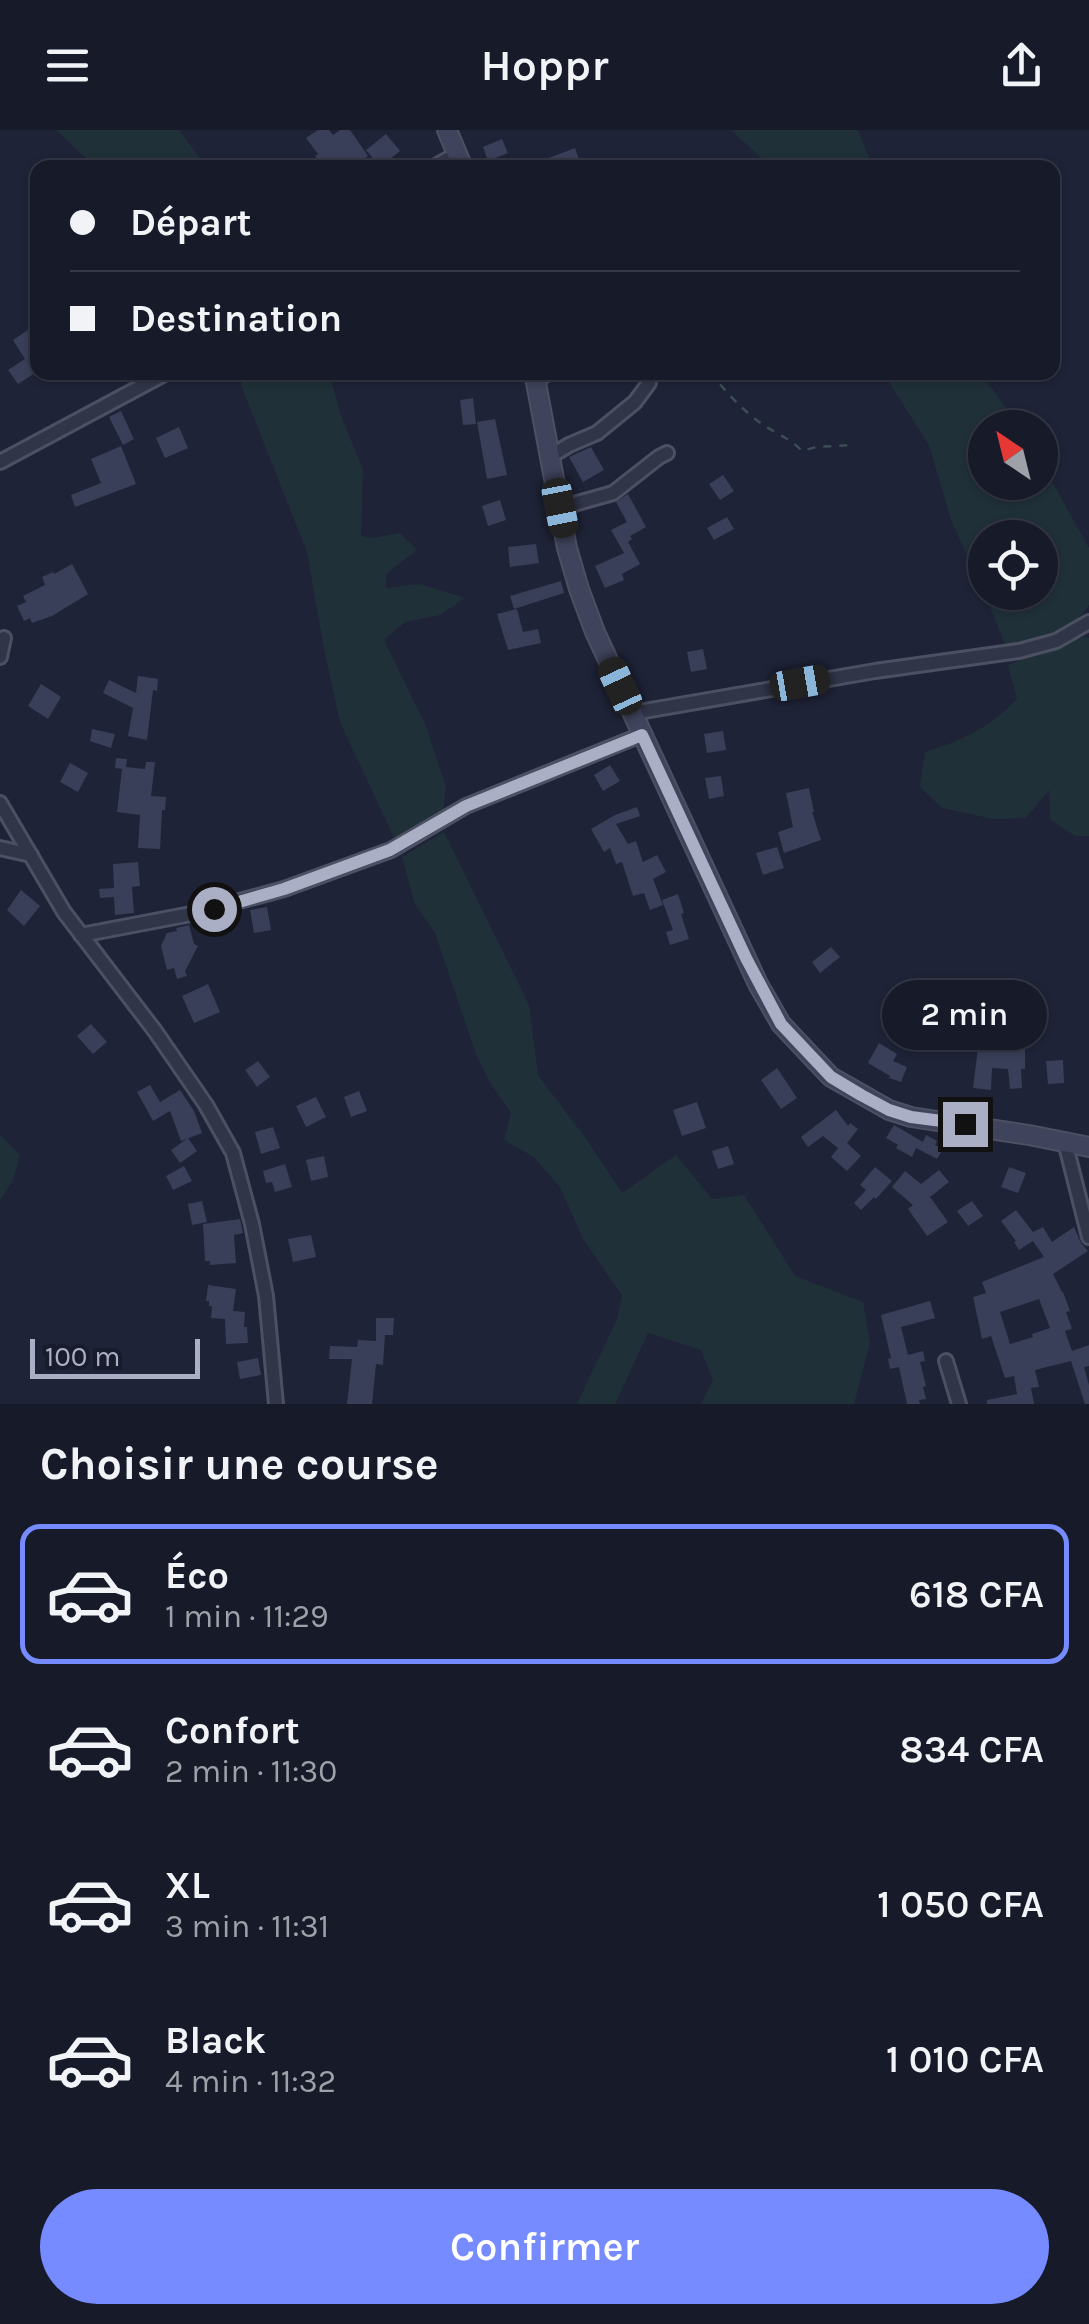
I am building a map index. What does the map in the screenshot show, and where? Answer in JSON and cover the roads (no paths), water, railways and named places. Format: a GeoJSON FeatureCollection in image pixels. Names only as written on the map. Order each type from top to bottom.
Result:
{"type":"FeatureCollection","features":[{"type":"Feature","properties":{"kind":"street"},"geometry":{"type":"LineString","coordinates":[[448,130],[460,160]]}},
{"type":"Feature","properties":{"kind":"street"},"geometry":{"type":"LineString","coordinates":[[0,462],[153,380]]}},
{"type":"Feature","properties":{"kind":"street"},"geometry":{"type":"LineString","coordinates":[[541,380],[560,508],[579,589],[642,735],[758,984],[781,1024],[831,1077],[889,1110],[1089,1147]]}},
{"type":"Feature","properties":{"kind":"street"},"geometry":{"type":"LineString","coordinates":[[551,456],[596,433],[635,402],[649,383]]}},
{"type":"Feature","properties":{"kind":"street"},"geometry":{"type":"LineString","coordinates":[[560,508],[613,493],[667,453]]}},
{"type":"Feature","properties":{"kind":"street"},"geometry":{"type":"LineString","coordinates":[[633,713],[874,671],[1018,651],[1056,641],[1089,622]]}},
{"type":"Feature","properties":{"kind":"street"},"geometry":{"type":"LineString","coordinates":[[0,657],[4,638]]}},
{"type":"Feature","properties":{"kind":"street"},"geometry":{"type":"LineString","coordinates":[[81,935],[191,914],[284,889],[390,850],[466,806],[642,735]]}},
{"type":"Feature","properties":{"kind":"street"},"geometry":{"type":"LineString","coordinates":[[0,803],[51,891],[155,1031],[206,1105],[233,1153],[266,1296],[276,1404]]}},
{"type":"Feature","properties":{"kind":"street"},"geometry":{"type":"LineString","coordinates":[[0,848],[31,855]]}},
{"type":"Feature","properties":{"kind":"street"},"geometry":{"type":"LineString","coordinates":[[1065,1142],[1089,1237]]}},
{"type":"Feature","properties":{"kind":"street"},"geometry":{"type":"LineString","coordinates":[[946,1362],[960,1404]]}}]}
